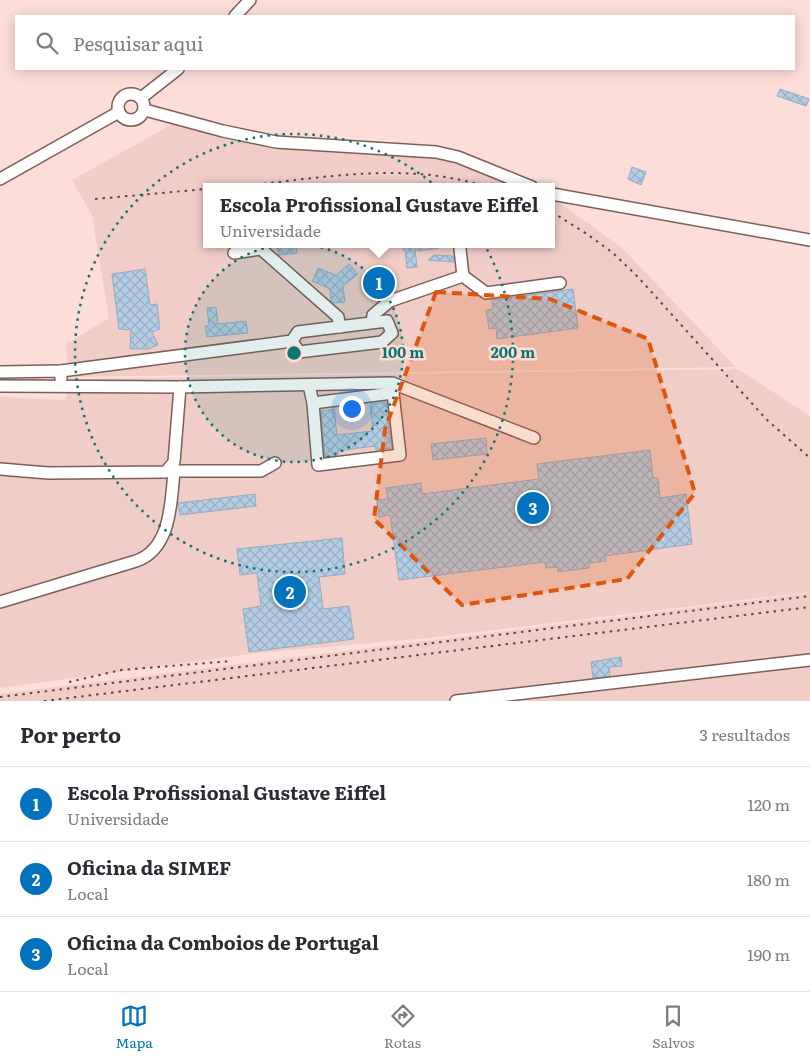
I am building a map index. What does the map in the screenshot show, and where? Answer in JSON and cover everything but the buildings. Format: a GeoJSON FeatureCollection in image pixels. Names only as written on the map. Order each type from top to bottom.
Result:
{"type":"FeatureCollection","features":[{"type":"Feature","properties":{"kind":"street"},"geometry":{"type":"LineString","coordinates":[[236,15],[250,0]]}},
{"type":"Feature","properties":{"kind":"street"},"geometry":{"type":"LineString","coordinates":[[141,98],[177,70]]}},
{"type":"Feature","properties":{"kind":"street"},"geometry":{"type":"LineString","coordinates":[[133,94],[141,98],[145,110],[140,118],[132,121],[124,119],[119,112],[118,103],[124,96],[133,94]]}},
{"type":"Feature","properties":{"kind":"street"},"geometry":{"type":"LineString","coordinates":[[145,110],[223,131],[276,142],[436,152],[458,157],[522,183]]}},
{"type":"Feature","properties":{"kind":"street"},"geometry":{"type":"LineString","coordinates":[[0,179],[119,112]]}},
{"type":"Feature","properties":{"kind":"street"},"geometry":{"type":"LineString","coordinates":[[555,195],[810,240]]}},
{"type":"Feature","properties":{"kind":"street"},"geometry":{"type":"LineString","coordinates":[[234,253],[261,249],[338,317],[340,327]]}},
{"type":"Feature","properties":{"kind":"street"},"geometry":{"type":"LineString","coordinates":[[460,249],[463,276],[486,293],[560,283]]}},
{"type":"Feature","properties":{"kind":"street"},"geometry":{"type":"LineString","coordinates":[[372,322],[373,314],[390,301],[463,276]]}},
{"type":"Feature","properties":{"kind":"street"},"geometry":{"type":"LineString","coordinates":[[0,372],[61,371],[292,341],[298,332],[372,322],[388,321],[392,332],[382,342],[299,352],[292,341]]}},
{"type":"Feature","properties":{"kind":"street"},"geometry":{"type":"LineString","coordinates":[[61,371],[61,386]]}},
{"type":"Feature","properties":{"kind":"street"},"geometry":{"type":"LineString","coordinates":[[0,386],[309,386],[392,388],[534,438]]}},
{"type":"Feature","properties":{"kind":"street"},"geometry":{"type":"LineString","coordinates":[[309,386],[313,403],[318,465],[400,455],[392,388]]}},
{"type":"Feature","properties":{"kind":"street"},"geometry":{"type":"LineString","coordinates":[[0,602],[136,561],[151,554],[160,542],[168,515],[180,387]]}},
{"type":"Feature","properties":{"kind":"street"},"geometry":{"type":"LineString","coordinates":[[313,403],[392,388]]}},
{"type":"Feature","properties":{"kind":"street"},"geometry":{"type":"LineString","coordinates":[[0,469],[58,472],[261,471],[275,463]]}},
{"type":"Feature","properties":{"kind":"street"},"geometry":{"type":"LineString","coordinates":[[456,701],[810,660]]}},
{"type":"Feature","properties":{"kind":"highlighted area"},"geometry":{"type":"Polygon","coordinates":[[[436,292],[550,299],[648,339],[695,493],[627,579],[462,605],[374,519],[385,429],[436,292]]]}},
{"type":"Feature","properties":{"kind":"shaded area"},"geometry":{"type":"Polygon","coordinates":[[[178,121],[280,146],[420,155],[460,162],[511,183],[203,183],[203,248],[555,248],[555,200],[622,248],[736,367],[68,377],[66,344],[109,318],[92,215],[72,180],[178,121]]]}},
{"type":"Feature","properties":{"kind":"shaded area"},"geometry":{"type":"Polygon","coordinates":[[[738,369],[810,416],[810,592],[428,638],[257,653],[0,688],[0,397],[66,400],[68,379],[738,369]]]}},
{"type":"Feature","properties":{"kind":"shaded area"},"geometry":{"type":"Polygon","coordinates":[[[810,593],[810,701],[0,701],[0,694],[810,593]]]}},
{"type":"Feature","properties":{"kind":"railway"},"geometry":{"type":"LineString","coordinates":[[268,183],[328,176],[393,173],[425,174],[471,183]]}},
{"type":"Feature","properties":{"kind":"railway"},"geometry":{"type":"LineString","coordinates":[[95,199],[203,189]]}},
{"type":"Feature","properties":{"kind":"railway"},"geometry":{"type":"LineString","coordinates":[[555,214],[613,253],[638,277],[766,419],[810,458]]}},
{"type":"Feature","properties":{"kind":"railway"},"geometry":{"type":"LineString","coordinates":[[0,697],[810,596]]}},
{"type":"Feature","properties":{"kind":"railway"},"geometry":{"type":"LineString","coordinates":[[44,701],[810,607]]}},
{"type":"Feature","properties":{"kind":"railway"},"geometry":{"type":"LineString","coordinates":[[69,682],[121,670],[232,661]]}},
{"type":"Feature","properties":{"kind":"place","name":"Escola Profissional Gustave Eiffel"},"geometry":{"type":"Point","coordinates":[379,283]}},
{"type":"Feature","properties":{"kind":"place","name":"Oficina da Comboios de Portugal"},"geometry":{"type":"Point","coordinates":[533,508]}},
{"type":"Feature","properties":{"kind":"place","name":"Oficina da SIMEF"},"geometry":{"type":"Point","coordinates":[290,592]}}]}
